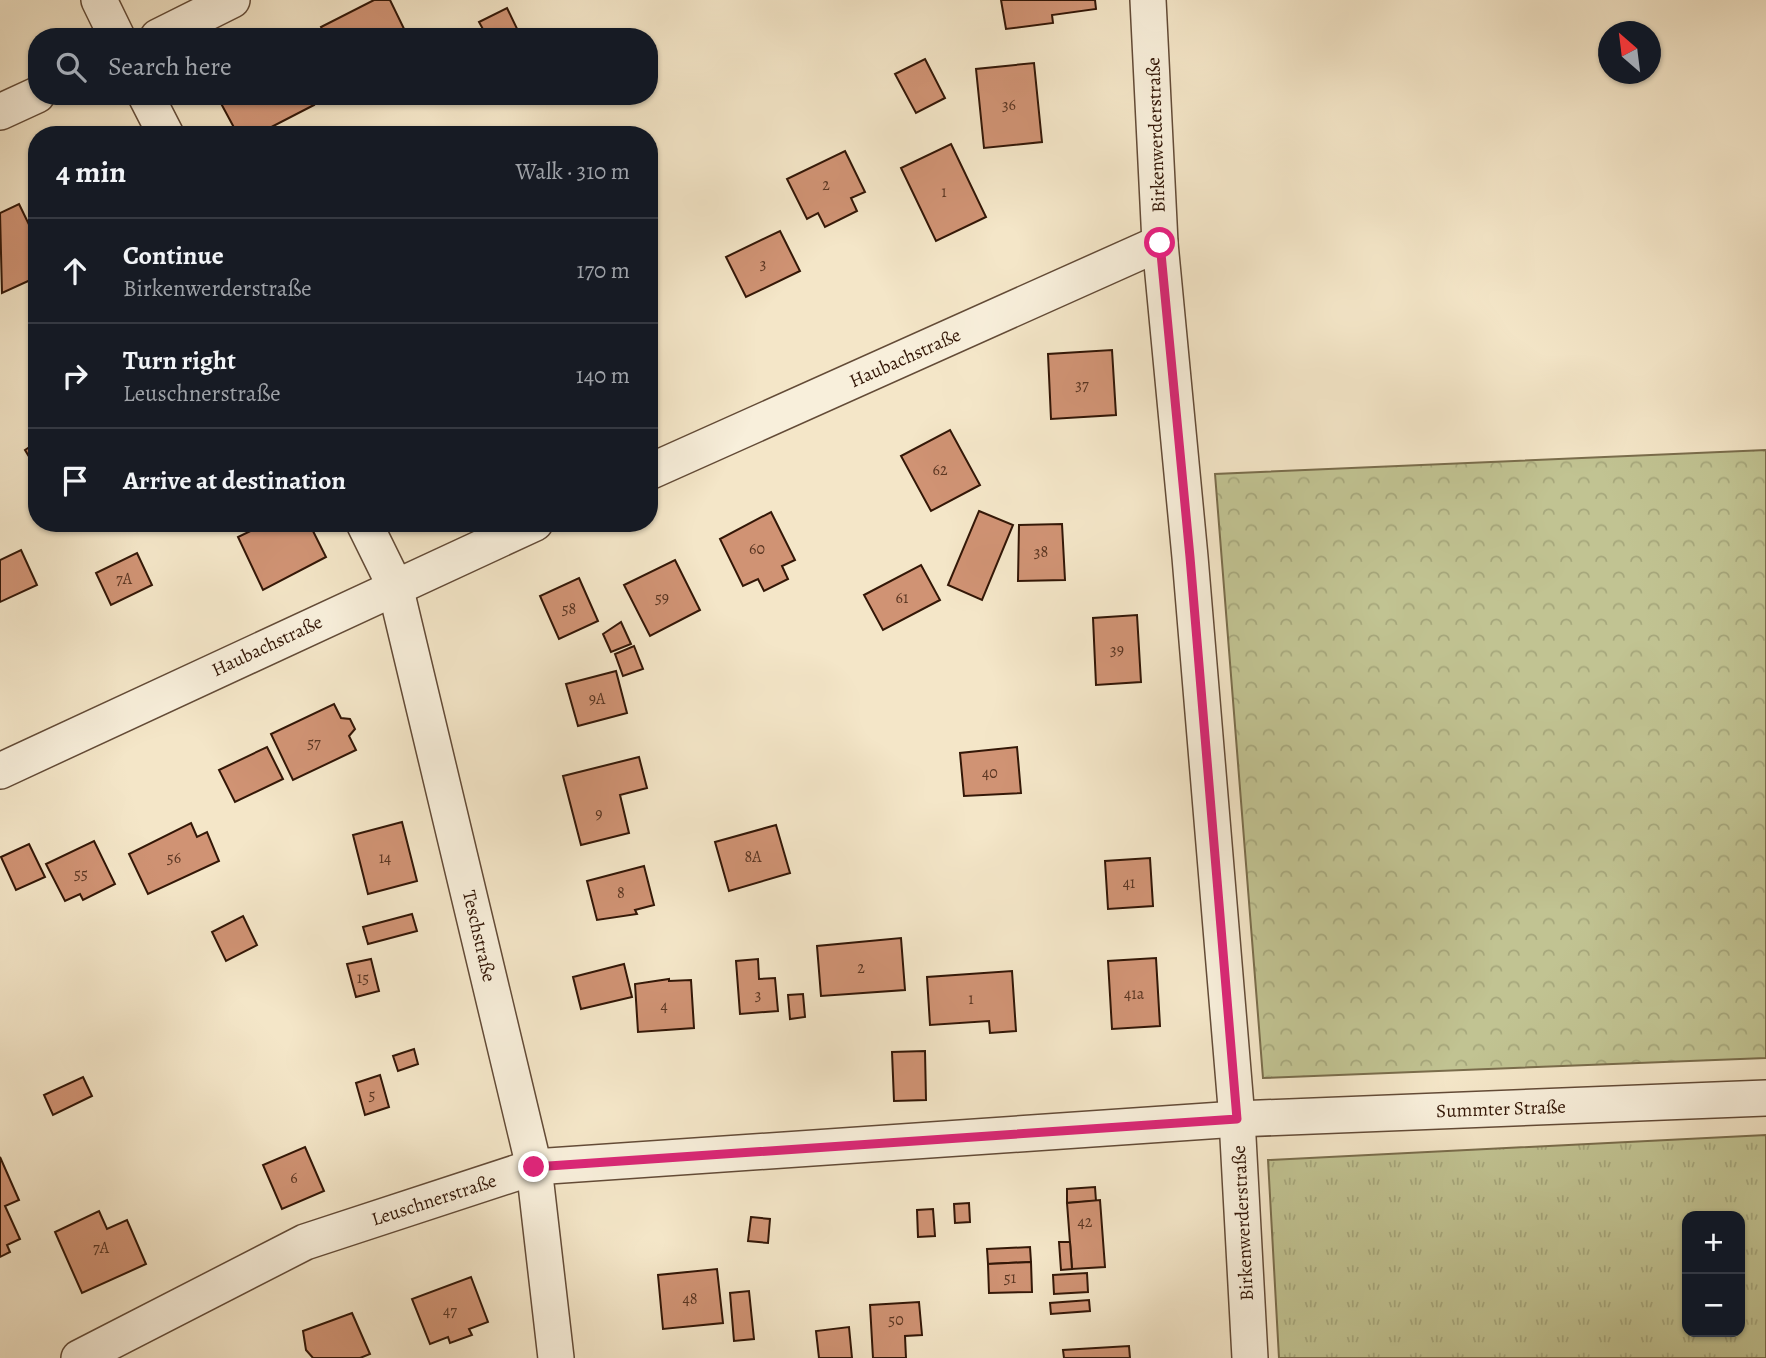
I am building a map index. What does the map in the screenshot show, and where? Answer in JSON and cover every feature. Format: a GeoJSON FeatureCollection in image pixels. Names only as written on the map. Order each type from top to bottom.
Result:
{"type":"FeatureCollection","features":[{"type":"Feature","properties":{"kind":"street"},"geometry":{"type":"LineString","coordinates":[[99,0],[113,28]]}},
{"type":"Feature","properties":{"kind":"street"},"geometry":{"type":"LineString","coordinates":[[176,28],[232,0]]}},
{"type":"Feature","properties":{"kind":"street","name":"Birkenwerderstraße"},"geometry":{"type":"LineString","coordinates":[[1148,0],[1160,243],[1190,557],[1237,1119],[1250,1358]]}},
{"type":"Feature","properties":{"kind":"street"},"geometry":{"type":"LineString","coordinates":[[0,112],[28,99]]}},
{"type":"Feature","properties":{"kind":"street"},"geometry":{"type":"LineString","coordinates":[[151,105],[161,126]]}},
{"type":"Feature","properties":{"kind":"street","name":"Haubachstraße"},"geometry":{"type":"LineString","coordinates":[[658,468],[1160,243]]}},
{"type":"Feature","properties":{"kind":"street","name":"Teschstraße"},"geometry":{"type":"LineString","coordinates":[[369,532],[396,586],[534,1167],[556,1358]]}},
{"type":"Feature","properties":{"kind":"street","name":"Haubachstraße"},"geometry":{"type":"LineString","coordinates":[[0,771],[515,532]]}},
{"type":"Feature","properties":{"kind":"street","name":"Summter Straße"},"geometry":{"type":"LineString","coordinates":[[1237,1119],[1766,1098]]}},
{"type":"Feature","properties":{"kind":"street","name":"Leuschnerstraße"},"geometry":{"type":"LineString","coordinates":[[79,1358],[305,1242],[534,1167],[1237,1119]]}},
{"type":"Feature","properties":{"kind":"green space"},"geometry":{"type":"Polygon","coordinates":[[[1766,450],[1766,1058],[1263,1078],[1215,474],[1766,450]]]}},
{"type":"Feature","properties":{"kind":"green space"},"geometry":{"type":"Polygon","coordinates":[[[1766,1135],[1766,1358],[1279,1358],[1268,1160],[1766,1135]]]}},
{"type":"Feature","properties":{"kind":"building"},"geometry":{"type":"Polygon","coordinates":[[[374,0],[390,0],[404,28],[322,28],[374,0]]]}},
{"type":"Feature","properties":{"kind":"building"},"geometry":{"type":"Polygon","coordinates":[[[1001,0],[1095,0],[1096,9],[1052,15],[1053,23],[1006,29],[1001,0]]]}},
{"type":"Feature","properties":{"kind":"building"},"geometry":{"type":"Polygon","coordinates":[[[507,8],[517,28],[482,28],[479,22],[507,8]]]}},
{"type":"Feature","properties":{"kind":"building"},"geometry":{"type":"Polygon","coordinates":[[[925,59],[945,98],[916,113],[895,74],[925,59]]]}},
{"type":"Feature","properties":{"kind":"building"},"geometry":{"type":"Polygon","coordinates":[[[1034,63],[1042,142],[984,148],[976,69],[1034,63]]]}},
{"type":"Feature","properties":{"kind":"building"},"geometry":{"type":"Polygon","coordinates":[[[222,105],[314,105],[273,126],[233,126],[222,105]]]}},
{"type":"Feature","properties":{"kind":"building"},"geometry":{"type":"Polygon","coordinates":[[[951,144],[986,217],[936,241],[901,168],[951,144]]]}},
{"type":"Feature","properties":{"kind":"building"},"geometry":{"type":"Polygon","coordinates":[[[845,151],[865,192],[851,198],[857,211],[825,227],[818,213],[807,219],[787,179],[845,151]]]}},
{"type":"Feature","properties":{"kind":"building"},"geometry":{"type":"Polygon","coordinates":[[[19,204],[28,222],[28,281],[2,293],[0,213],[19,204]]]}},
{"type":"Feature","properties":{"kind":"building"},"geometry":{"type":"Polygon","coordinates":[[[780,231],[800,271],[746,297],[726,257],[780,231]]]}},
{"type":"Feature","properties":{"kind":"building"},"geometry":{"type":"Polygon","coordinates":[[[1112,350],[1116,415],[1051,419],[1048,354],[1112,350]]]}},
{"type":"Feature","properties":{"kind":"building"},"geometry":{"type":"Polygon","coordinates":[[[950,430],[980,485],[931,511],[901,456],[950,430]]]}},
{"type":"Feature","properties":{"kind":"building"},"geometry":{"type":"Polygon","coordinates":[[[979,511],[1013,525],[982,600],[948,585],[979,511]]]}},
{"type":"Feature","properties":{"kind":"building"},"geometry":{"type":"Polygon","coordinates":[[[771,512],[795,560],[782,566],[788,579],[764,591],[758,579],[743,586],[720,539],[771,512]]]}},
{"type":"Feature","properties":{"kind":"building"},"geometry":{"type":"Polygon","coordinates":[[[1062,524],[1065,580],[1018,581],[1019,525],[1062,524]]]}},
{"type":"Feature","properties":{"kind":"building"},"geometry":{"type":"Polygon","coordinates":[[[248,532],[314,532],[326,557],[263,590],[238,537],[248,532]]]}},
{"type":"Feature","properties":{"kind":"building"},"geometry":{"type":"Polygon","coordinates":[[[21,550],[37,585],[0,602],[0,560],[21,550]]]}},
{"type":"Feature","properties":{"kind":"building"},"geometry":{"type":"Polygon","coordinates":[[[137,553],[152,585],[111,605],[96,573],[137,553]]]}},
{"type":"Feature","properties":{"kind":"building"},"geometry":{"type":"Polygon","coordinates":[[[675,560],[700,610],[650,636],[624,585],[675,560]]]}},
{"type":"Feature","properties":{"kind":"building"},"geometry":{"type":"Polygon","coordinates":[[[921,565],[940,600],[883,630],[864,595],[921,565]]]}},
{"type":"Feature","properties":{"kind":"building"},"geometry":{"type":"Polygon","coordinates":[[[579,578],[598,621],[559,639],[540,596],[579,578]]]}},
{"type":"Feature","properties":{"kind":"building"},"geometry":{"type":"Polygon","coordinates":[[[1137,615],[1141,682],[1096,685],[1093,618],[1137,615]]]}},
{"type":"Feature","properties":{"kind":"building"},"geometry":{"type":"Polygon","coordinates":[[[621,622],[631,644],[611,652],[603,634],[621,622]]]}},
{"type":"Feature","properties":{"kind":"building"},"geometry":{"type":"Polygon","coordinates":[[[634,646],[643,669],[623,676],[615,654],[634,646]]]}},
{"type":"Feature","properties":{"kind":"building"},"geometry":{"type":"Polygon","coordinates":[[[616,671],[627,713],[578,726],[566,684],[616,671]]]}},
{"type":"Feature","properties":{"kind":"building"},"geometry":{"type":"Polygon","coordinates":[[[334,704],[341,718],[350,719],[355,729],[349,736],[356,750],[293,780],[271,734],[334,704]]]}},
{"type":"Feature","properties":{"kind":"building"},"geometry":{"type":"Polygon","coordinates":[[[267,747],[283,779],[235,802],[219,770],[267,747]]]}},
{"type":"Feature","properties":{"kind":"building"},"geometry":{"type":"Polygon","coordinates":[[[1017,747],[1021,793],[964,796],[960,753],[1017,747]]]}},
{"type":"Feature","properties":{"kind":"building"},"geometry":{"type":"Polygon","coordinates":[[[639,757],[647,788],[620,795],[629,833],[581,845],[563,776],[639,757]]]}},
{"type":"Feature","properties":{"kind":"building"},"geometry":{"type":"Polygon","coordinates":[[[402,822],[417,881],[368,894],[353,835],[402,822]]]}},
{"type":"Feature","properties":{"kind":"building"},"geometry":{"type":"Polygon","coordinates":[[[191,823],[197,837],[207,832],[219,861],[148,894],[129,854],[191,823]]]}},
{"type":"Feature","properties":{"kind":"building"},"geometry":{"type":"Polygon","coordinates":[[[776,825],[790,873],[729,891],[715,842],[776,825]]]}},
{"type":"Feature","properties":{"kind":"building"},"geometry":{"type":"Polygon","coordinates":[[[94,841],[115,884],[83,900],[80,894],[65,901],[46,864],[94,841]]]}},
{"type":"Feature","properties":{"kind":"building"},"geometry":{"type":"Polygon","coordinates":[[[29,844],[45,877],[16,890],[1,857],[29,844]]]}},
{"type":"Feature","properties":{"kind":"building"},"geometry":{"type":"Polygon","coordinates":[[[1150,858],[1153,906],[1108,909],[1105,861],[1150,858]]]}},
{"type":"Feature","properties":{"kind":"building"},"geometry":{"type":"Polygon","coordinates":[[[644,866],[654,905],[635,910],[637,914],[597,920],[587,881],[644,866]]]}},
{"type":"Feature","properties":{"kind":"building"},"geometry":{"type":"Polygon","coordinates":[[[412,914],[417,931],[368,944],[363,927],[412,914]]]}},
{"type":"Feature","properties":{"kind":"building"},"geometry":{"type":"Polygon","coordinates":[[[243,916],[257,945],[226,961],[212,932],[243,916]]]}},
{"type":"Feature","properties":{"kind":"building"},"geometry":{"type":"Polygon","coordinates":[[[901,938],[905,990],[821,996],[817,946],[901,938]]]}},
{"type":"Feature","properties":{"kind":"building"},"geometry":{"type":"Polygon","coordinates":[[[1156,958],[1160,1026],[1112,1029],[1108,961],[1156,958]]]}},
{"type":"Feature","properties":{"kind":"building"},"geometry":{"type":"Polygon","coordinates":[[[371,959],[379,991],[356,997],[347,964],[371,959]]]}},
{"type":"Feature","properties":{"kind":"building"},"geometry":{"type":"Polygon","coordinates":[[[758,959],[759,979],[775,978],[778,1011],[740,1014],[736,961],[758,959]]]}},
{"type":"Feature","properties":{"kind":"building"},"geometry":{"type":"Polygon","coordinates":[[[624,964],[632,997],[581,1009],[573,977],[624,964]]]}},
{"type":"Feature","properties":{"kind":"building"},"geometry":{"type":"Polygon","coordinates":[[[1012,971],[1016,1031],[990,1033],[989,1021],[930,1025],[927,977],[1012,971]]]}},
{"type":"Feature","properties":{"kind":"building"},"geometry":{"type":"Polygon","coordinates":[[[669,979],[691,980],[694,1028],[638,1032],[635,984],[669,979]]]}},
{"type":"Feature","properties":{"kind":"building"},"geometry":{"type":"Polygon","coordinates":[[[803,994],[805,1017],[790,1019],[788,995],[803,994]]]}},
{"type":"Feature","properties":{"kind":"building"},"geometry":{"type":"Polygon","coordinates":[[[414,1049],[418,1064],[398,1071],[393,1056],[414,1049]]]}},
{"type":"Feature","properties":{"kind":"building"},"geometry":{"type":"Polygon","coordinates":[[[925,1051],[926,1100],[894,1101],[892,1052],[925,1051]]]}},
{"type":"Feature","properties":{"kind":"building"},"geometry":{"type":"Polygon","coordinates":[[[380,1075],[389,1107],[365,1115],[356,1083],[380,1075]]]}},
{"type":"Feature","properties":{"kind":"building"},"geometry":{"type":"Polygon","coordinates":[[[83,1077],[92,1096],[53,1115],[44,1095],[83,1077]]]}},
{"type":"Feature","properties":{"kind":"building"},"geometry":{"type":"Polygon","coordinates":[[[305,1147],[324,1191],[282,1209],[263,1165],[305,1147]]]}},
{"type":"Feature","properties":{"kind":"building"},"geometry":{"type":"Polygon","coordinates":[[[0,1157],[19,1200],[5,1206],[20,1239],[7,1245],[10,1252],[0,1257],[0,1157]]]}},
{"type":"Feature","properties":{"kind":"building"},"geometry":{"type":"Polygon","coordinates":[[[1095,1187],[1096,1201],[1067,1203],[1067,1189],[1095,1187]]]}},
{"type":"Feature","properties":{"kind":"building"},"geometry":{"type":"Polygon","coordinates":[[[1100,1200],[1105,1267],[1072,1269],[1067,1203],[1100,1200]]]}},
{"type":"Feature","properties":{"kind":"building"},"geometry":{"type":"Polygon","coordinates":[[[969,1203],[970,1222],[955,1223],[954,1204],[969,1203]]]}},
{"type":"Feature","properties":{"kind":"building"},"geometry":{"type":"Polygon","coordinates":[[[933,1209],[935,1236],[918,1237],[917,1210],[933,1209]]]}},
{"type":"Feature","properties":{"kind":"building"},"geometry":{"type":"Polygon","coordinates":[[[99,1211],[107,1229],[127,1220],[146,1264],[82,1293],[55,1232],[99,1211]]]}},
{"type":"Feature","properties":{"kind":"building"},"geometry":{"type":"Polygon","coordinates":[[[751,1217],[770,1219],[768,1243],[748,1241],[751,1217]]]}},
{"type":"Feature","properties":{"kind":"building"},"geometry":{"type":"Polygon","coordinates":[[[1059,1242],[1070,1242],[1072,1269],[1061,1270],[1059,1242]]]}},
{"type":"Feature","properties":{"kind":"building"},"geometry":{"type":"Polygon","coordinates":[[[1030,1247],[1031,1262],[988,1264],[987,1249],[1030,1247]]]}},
{"type":"Feature","properties":{"kind":"building"},"geometry":{"type":"Polygon","coordinates":[[[1031,1262],[1032,1292],[989,1293],[988,1264],[1031,1262]]]}},
{"type":"Feature","properties":{"kind":"building"},"geometry":{"type":"Polygon","coordinates":[[[717,1269],[723,1323],[663,1329],[658,1275],[717,1269]]]}},
{"type":"Feature","properties":{"kind":"building"},"geometry":{"type":"Polygon","coordinates":[[[1087,1273],[1088,1292],[1054,1294],[1053,1275],[1087,1273]]]}},
{"type":"Feature","properties":{"kind":"building"},"geometry":{"type":"Polygon","coordinates":[[[471,1277],[488,1322],[469,1329],[472,1335],[450,1343],[448,1337],[430,1344],[412,1299],[471,1277]]]}},
{"type":"Feature","properties":{"kind":"building"},"geometry":{"type":"Polygon","coordinates":[[[749,1291],[754,1339],[734,1341],[730,1293],[749,1291]]]}},
{"type":"Feature","properties":{"kind":"building"},"geometry":{"type":"Polygon","coordinates":[[[1089,1300],[1090,1311],[1051,1314],[1050,1303],[1089,1300]]]}},
{"type":"Feature","properties":{"kind":"building"},"geometry":{"type":"Polygon","coordinates":[[[919,1302],[922,1335],[905,1336],[906,1358],[873,1358],[870,1305],[919,1302]]]}},
{"type":"Feature","properties":{"kind":"building"},"geometry":{"type":"Polygon","coordinates":[[[352,1313],[370,1354],[360,1358],[313,1358],[306,1350],[303,1331],[352,1313]]]}},
{"type":"Feature","properties":{"kind":"building"},"geometry":{"type":"Polygon","coordinates":[[[849,1327],[852,1358],[819,1358],[816,1331],[849,1327]]]}},
{"type":"Feature","properties":{"kind":"building"},"geometry":{"type":"Polygon","coordinates":[[[1129,1346],[1130,1358],[1064,1358],[1063,1350],[1129,1346]]]}},
{"type":"Feature","properties":{"kind":"route"},"geometry":{"type":"LineString","coordinates":[[534,1167],[1237,1119],[1190,557],[1160,243]]}}]}
